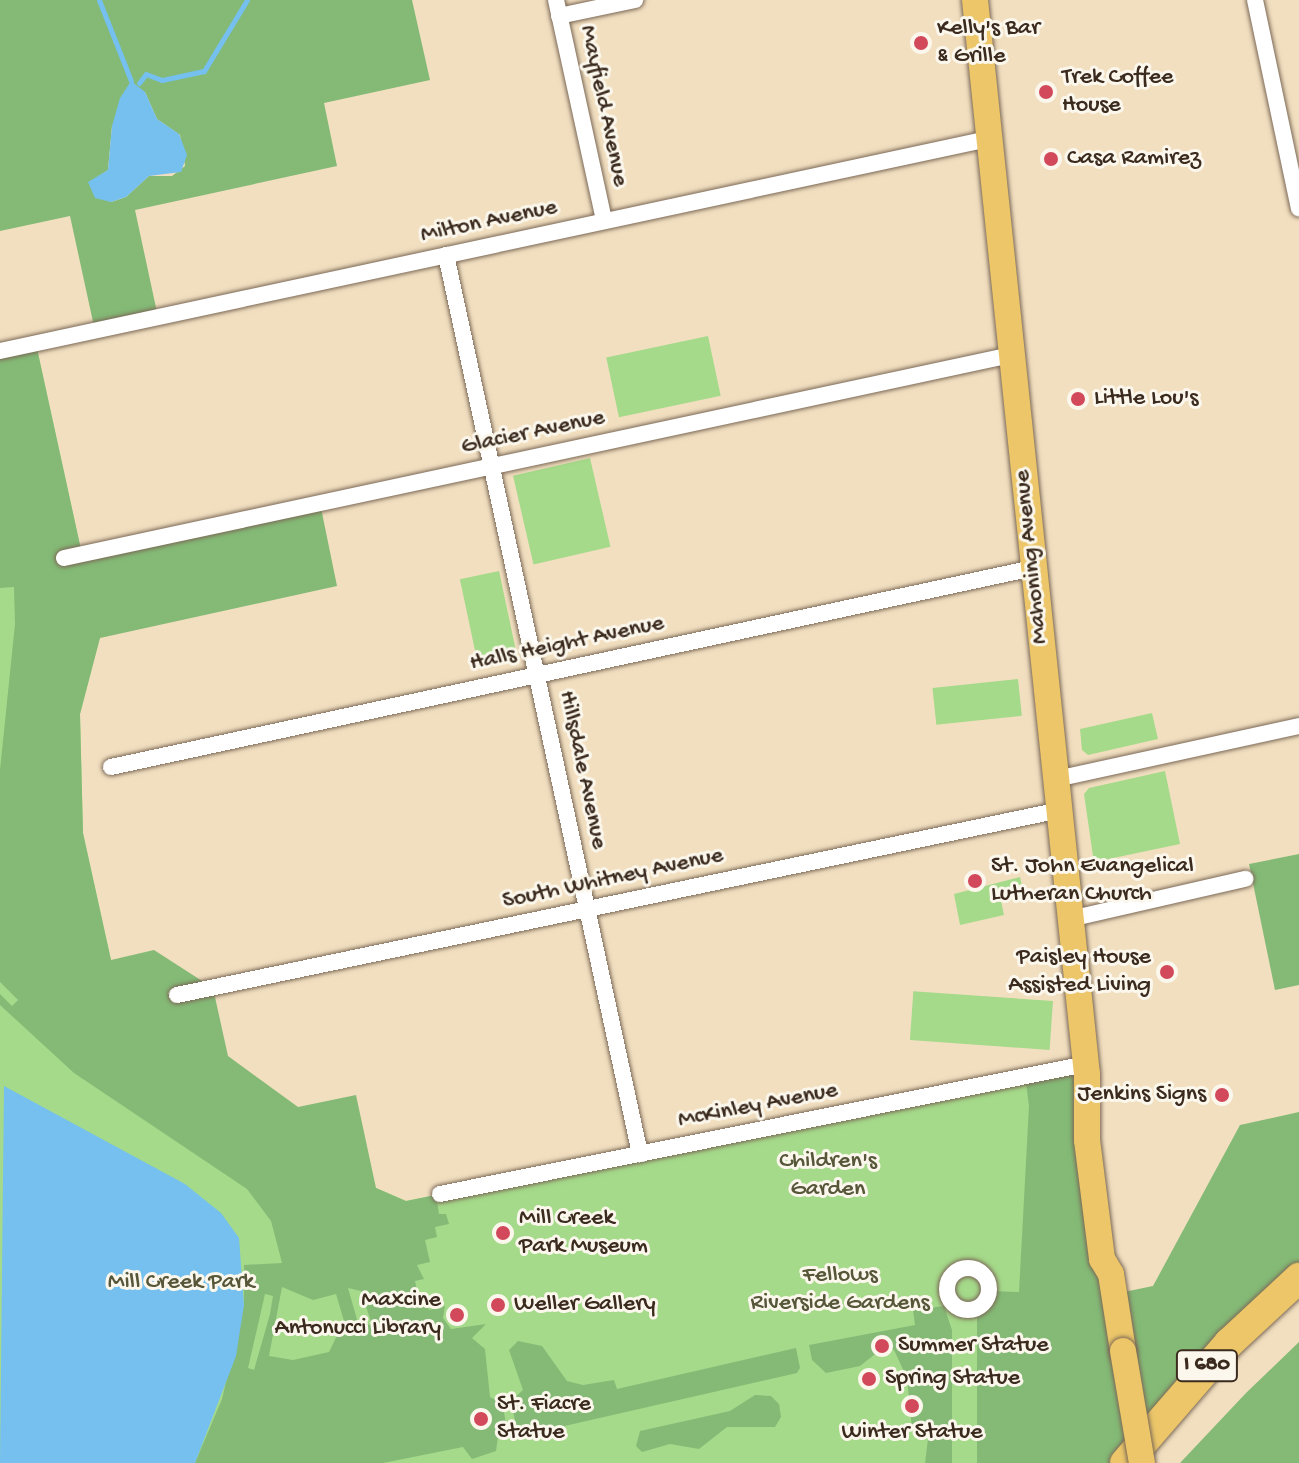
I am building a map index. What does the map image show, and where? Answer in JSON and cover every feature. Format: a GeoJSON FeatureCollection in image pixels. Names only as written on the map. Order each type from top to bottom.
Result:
{"type":"FeatureCollection","features":[{"type":"Feature","properties":{"kind":"highway","name":"I 680"},"geometry":{"type":"LineString","coordinates":[[1125,1463],[1209,1364],[1299,1278]]}},
{"type":"Feature","properties":{"kind":"main road","name":"Mahoning Avenue"},"geometry":{"type":"LineString","coordinates":[[975,0],[1091,1113],[1091,1170],[1102,1259],[1111,1274],[1142,1463]]}},
{"type":"Feature","properties":{"kind":"street"},"geometry":{"type":"LineString","coordinates":[[558,8],[635,0]]}},
{"type":"Feature","properties":{"kind":"street"},"geometry":{"type":"LineString","coordinates":[[1255,0],[1299,208]]}},
{"type":"Feature","properties":{"kind":"street","name":"Mayfield Avenue"},"geometry":{"type":"LineString","coordinates":[[558,8],[604,221]]}},
{"type":"Feature","properties":{"kind":"street","name":"Milton Avenue"},"geometry":{"type":"LineString","coordinates":[[0,351],[988,139]]}},
{"type":"Feature","properties":{"kind":"street","name":"Hillsdale Avenue"},"geometry":{"type":"LineString","coordinates":[[446,255],[640,1154]]}},
{"type":"Feature","properties":{"kind":"street","name":"Glacier Avenue"},"geometry":{"type":"LineString","coordinates":[[64,558],[1011,355]]}},
{"type":"Feature","properties":{"kind":"street","name":"Halls Height Avenue"},"geometry":{"type":"LineString","coordinates":[[111,767],[1033,568]]}},
{"type":"Feature","properties":{"kind":"street"},"geometry":{"type":"LineString","coordinates":[[1056,779],[1299,726]]}},
{"type":"Feature","properties":{"kind":"street","name":"South Whitney Avenue"},"geometry":{"type":"LineString","coordinates":[[177,995],[1060,810]]}},
{"type":"Feature","properties":{"kind":"street"},"geometry":{"type":"LineString","coordinates":[[1070,919],[1245,879]]}},
{"type":"Feature","properties":{"kind":"street","name":"McKinley Avenue"},"geometry":{"type":"LineString","coordinates":[[440,1194],[1086,1064]]}},
{"type":"Feature","properties":{"kind":"green space"},"geometry":{"type":"Polygon","coordinates":[[[0,0],[412,0],[430,80],[324,103],[337,166],[135,210],[158,317],[95,331],[70,216],[0,231],[0,0]],[[145,92],[112,126],[108,170],[93,180],[111,202],[126,197],[149,176],[172,176],[185,166],[180,135],[157,119],[145,92]]]}},
{"type":"Feature","properties":{"kind":"green space"},"geometry":{"type":"Polygon","coordinates":[[[708,336],[721,396],[619,417],[606,358],[708,336]]]}},
{"type":"Feature","properties":{"kind":"green space"},"geometry":{"type":"Polygon","coordinates":[[[36,344],[100,637],[80,714],[83,833],[111,960],[342,1173],[406,1201],[1086,1064],[1142,1463],[0,1463],[0,351],[36,344]]]}},
{"type":"Feature","properties":{"kind":"green space"},"geometry":{"type":"Polygon","coordinates":[[[36,344],[82,554],[320,503],[337,586],[100,638],[80,714],[83,833],[111,960],[154,950],[213,988],[228,1056],[298,1107],[356,1095],[376,1188],[406,1201],[436,1195],[439,1214],[446,1214],[449,1224],[435,1227],[437,1237],[425,1240],[430,1262],[417,1265],[424,1279],[415,1281],[418,1295],[425,1294],[429,1310],[445,1306],[443,1318],[451,1329],[486,1324],[472,1338],[485,1349],[490,1397],[502,1403],[507,1428],[498,1437],[496,1451],[472,1459],[463,1447],[383,1463],[195,1463],[222,1399],[244,1305],[244,1265],[282,1263],[271,1221],[247,1189],[74,1073],[0,1005],[0,994],[12,1006],[18,1000],[0,982],[0,770],[15,624],[14,587],[0,588],[0,351],[36,344]],[[282,1287],[269,1356],[293,1360],[329,1352],[344,1321],[336,1294],[313,1300],[282,1287]],[[348,1288],[358,1323],[372,1325],[361,1291],[348,1288]],[[265,1294],[248,1368],[254,1370],[273,1296],[265,1294]]]}},
{"type":"Feature","properties":{"kind":"green space"},"geometry":{"type":"Polygon","coordinates":[[[590,458],[610,547],[533,564],[513,476],[590,458]]]}},
{"type":"Feature","properties":{"kind":"green space"},"geometry":{"type":"Polygon","coordinates":[[[499,571],[518,658],[478,666],[460,579],[499,571]]]}},
{"type":"Feature","properties":{"kind":"green space"},"geometry":{"type":"Polygon","coordinates":[[[1018,679],[1022,716],[936,725],[932,688],[1018,679]]]}},
{"type":"Feature","properties":{"kind":"green space"},"geometry":{"type":"Polygon","coordinates":[[[1152,713],[1158,739],[1088,755],[1082,750],[1080,729],[1152,713]]]}},
{"type":"Feature","properties":{"kind":"green space"},"geometry":{"type":"Polygon","coordinates":[[[1165,771],[1180,844],[1099,861],[1093,856],[1084,794],[1089,788],[1165,771]]]}},
{"type":"Feature","properties":{"kind":"green space"},"geometry":{"type":"Polygon","coordinates":[[[1299,854],[1299,985],[1275,990],[1249,864],[1299,854]]]}},
{"type":"Feature","properties":{"kind":"green space"},"geometry":{"type":"Polygon","coordinates":[[[1020,877],[1022,886],[999,891],[1004,915],[960,925],[954,894],[1020,877]]]}},
{"type":"Feature","properties":{"kind":"green space"},"geometry":{"type":"Polygon","coordinates":[[[913,991],[1053,1001],[1050,1050],[910,1040],[913,991]]]}},
{"type":"Feature","properties":{"kind":"green space"},"geometry":{"type":"Polygon","coordinates":[[[1086,1064],[1114,1294],[1153,1286],[1240,1125],[1299,1112],[1299,1278],[1142,1463],[977,1463],[977,1308],[989,1291],[1019,1292],[1029,1106],[1025,1076],[1086,1064]]]}},
{"type":"Feature","properties":{"kind":"green space"},"geometry":{"type":"Polygon","coordinates":[[[944,1306],[952,1330],[952,1463],[925,1463],[930,1423],[912,1429],[907,1378],[894,1350],[884,1347],[860,1366],[826,1373],[812,1360],[809,1345],[915,1325],[913,1310],[944,1306]]]}},
{"type":"Feature","properties":{"kind":"green space"},"geometry":{"type":"Polygon","coordinates":[[[518,1341],[542,1346],[567,1381],[583,1385],[614,1380],[617,1389],[796,1348],[800,1368],[797,1373],[547,1430],[536,1439],[516,1426],[511,1401],[523,1390],[509,1350],[518,1341]]]}},
{"type":"Feature","properties":{"kind":"green space"},"geometry":{"type":"Polygon","coordinates":[[[1299,1342],[1299,1463],[1180,1463],[1246,1393],[1299,1342]]]}},
{"type":"Feature","properties":{"kind":"green space"},"geometry":{"type":"Polygon","coordinates":[[[755,1395],[771,1396],[779,1404],[781,1417],[775,1427],[727,1427],[699,1449],[670,1444],[642,1452],[636,1446],[640,1431],[730,1411],[755,1395]]]}},
{"type":"Feature","properties":{"kind":"water"},"geometry":{"type":"Polygon","coordinates":[[[131,81],[145,92],[157,119],[179,134],[187,155],[181,172],[149,176],[126,197],[111,202],[95,198],[88,182],[108,170],[112,126],[120,98],[131,81]]]}},
{"type":"Feature","properties":{"kind":"water"},"geometry":{"type":"Polygon","coordinates":[[[4,1086],[185,1184],[221,1213],[239,1238],[244,1305],[236,1356],[195,1463],[0,1463],[4,1086]]]}},
{"type":"Feature","properties":{"kind":"waterway"},"geometry":{"type":"LineString","coordinates":[[99,0],[131,81]]}},
{"type":"Feature","properties":{"kind":"waterway"},"geometry":{"type":"LineString","coordinates":[[139,83],[146,74],[162,80],[204,71],[247,0]]}},
{"type":"Feature","properties":{"kind":"place","name":"Kelly's Bar & Grille"},"geometry":{"type":"Point","coordinates":[921,43]}},
{"type":"Feature","properties":{"kind":"place","name":"Trek Coffee House"},"geometry":{"type":"Point","coordinates":[1046,92]}},
{"type":"Feature","properties":{"kind":"place","name":"Casa Ramirez"},"geometry":{"type":"Point","coordinates":[1051,159]}},
{"type":"Feature","properties":{"kind":"place","name":"Little Lou's"},"geometry":{"type":"Point","coordinates":[1078,399]}},
{"type":"Feature","properties":{"kind":"place","name":"St. John Evangelical Lutheran Church"},"geometry":{"type":"Point","coordinates":[975,881]}},
{"type":"Feature","properties":{"kind":"place","name":"Paisley House Assisted Living"},"geometry":{"type":"Point","coordinates":[1167,972]}},
{"type":"Feature","properties":{"kind":"place","name":"Jenkins Signs"},"geometry":{"type":"Point","coordinates":[1222,1095]}},
{"type":"Feature","properties":{"kind":"place","name":"Mill Creek Park Museum"},"geometry":{"type":"Point","coordinates":[503,1233]}},
{"type":"Feature","properties":{"kind":"place","name":"Weller Gallery"},"geometry":{"type":"Point","coordinates":[498,1305]}},
{"type":"Feature","properties":{"kind":"place","name":"Maxcine Antonucci Library"},"geometry":{"type":"Point","coordinates":[457,1315]}},
{"type":"Feature","properties":{"kind":"place","name":"Summer Statue"},"geometry":{"type":"Point","coordinates":[882,1346]}},
{"type":"Feature","properties":{"kind":"place","name":"Spring Statue"},"geometry":{"type":"Point","coordinates":[869,1379]}},
{"type":"Feature","properties":{"kind":"place","name":"Winter Statue"},"geometry":{"type":"Point","coordinates":[912,1406]}},
{"type":"Feature","properties":{"kind":"place","name":"St. Fiacre Statue"},"geometry":{"type":"Point","coordinates":[481,1419]}},
{"type":"Feature","properties":{"kind":"park label","name":"Children's Garden"},"geometry":{"type":"Point","coordinates":[828,1176]}},
{"type":"Feature","properties":{"kind":"park label","name":"Mill Creek Park"},"geometry":{"type":"Point","coordinates":[181,1283]}},
{"type":"Feature","properties":{"kind":"park label","name":"Fellows Riverside Gardens"},"geometry":{"type":"Point","coordinates":[840,1290]}}]}
